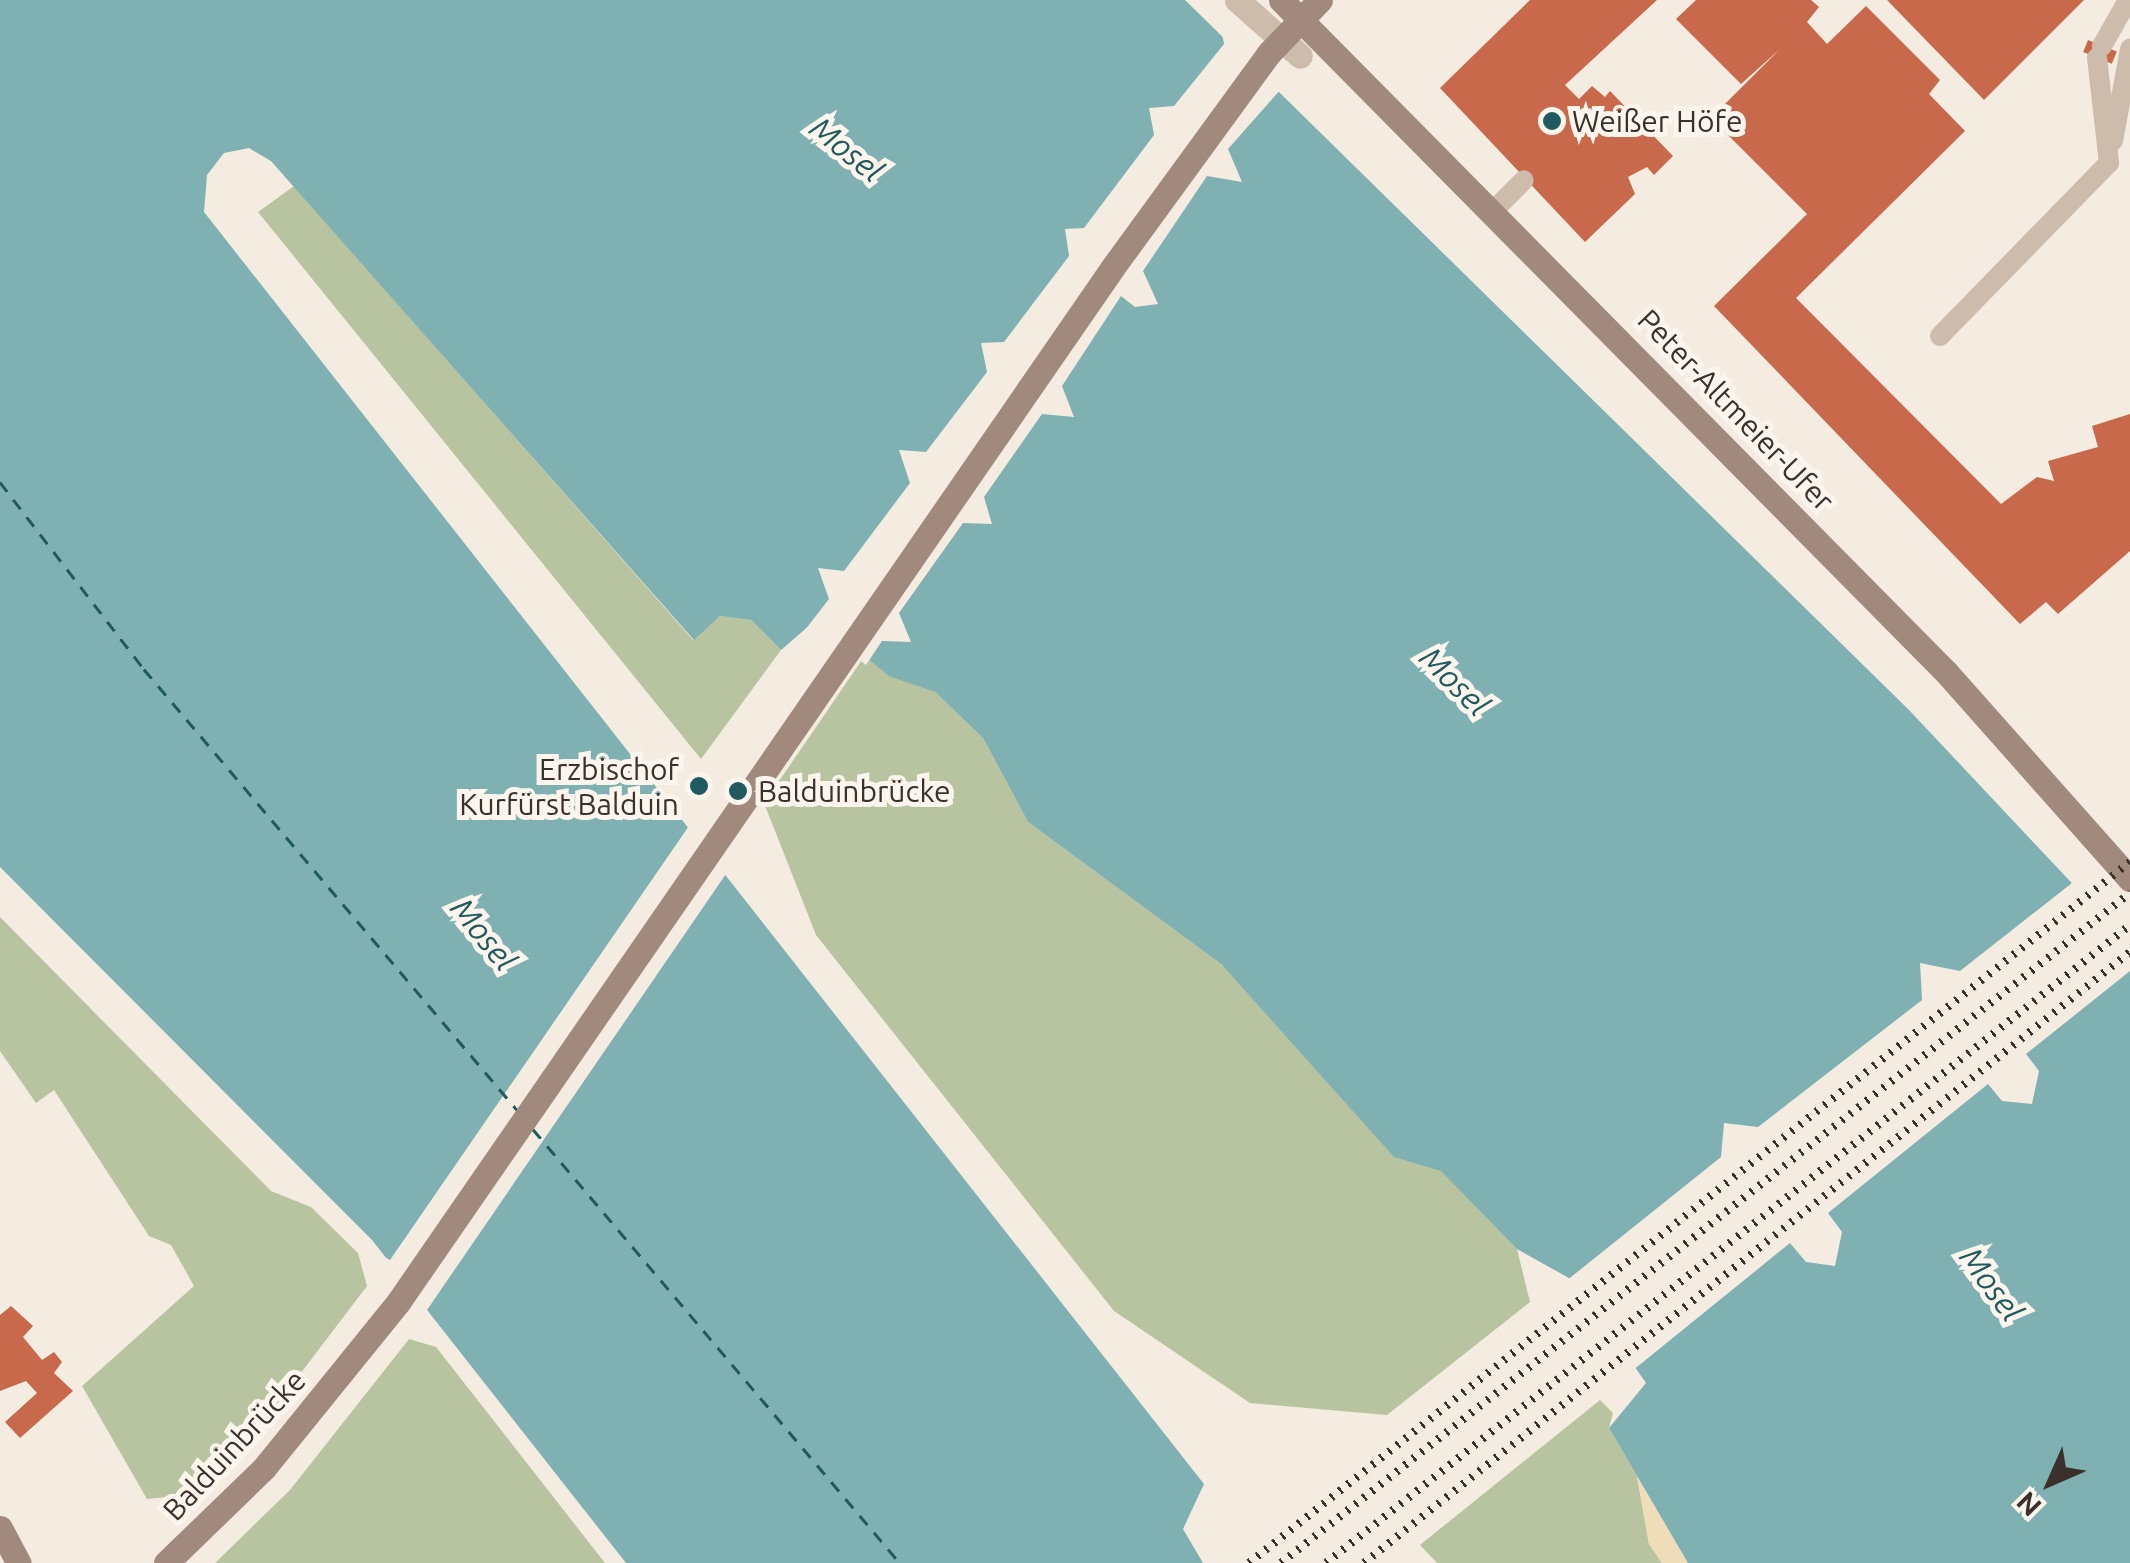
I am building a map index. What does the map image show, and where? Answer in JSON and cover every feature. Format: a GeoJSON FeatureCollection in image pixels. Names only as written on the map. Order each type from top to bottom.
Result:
{"type":"FeatureCollection","features":[{"type":"Feature","properties":{"kind":"street"},"geometry":{"type":"LineString","coordinates":[[1237,0],[1300,56]]}},
{"type":"Feature","properties":{"kind":"street","name":"Peter-Altmeier-Ufer"},"geometry":{"type":"LineString","coordinates":[[1281,0],[1494,210],[1946,672],[2130,879]]}},
{"type":"Feature","properties":{"kind":"street","name":"Balduinbrücke"},"geometry":{"type":"LineString","coordinates":[[166,1563],[264,1468],[399,1302],[1112,267],[1270,52],[1320,0]]}},
{"type":"Feature","properties":{"kind":"street"},"geometry":{"type":"LineString","coordinates":[[0,1528],[19,1563]]}},
{"type":"Feature","properties":{"kind":"lane"},"geometry":{"type":"LineString","coordinates":[[2109,163],[2100,52],[2128,0]]}},
{"type":"Feature","properties":{"kind":"lane"},"geometry":{"type":"LineString","coordinates":[[1940,336],[2109,163],[2130,49]]}},
{"type":"Feature","properties":{"kind":"lane"},"geometry":{"type":"LineString","coordinates":[[1494,210],[1524,180]]}},
{"type":"Feature","properties":{"kind":"green space"},"geometry":{"type":"Polygon","coordinates":[[[294,186],[693,640],[720,616],[751,620],[781,650],[701,759],[258,212],[294,186]]]}},
{"type":"Feature","properties":{"kind":"green space"},"geometry":{"type":"Polygon","coordinates":[[[864,657],[935,692],[983,738],[1028,822],[1221,964],[1394,1156],[1441,1170],[1517,1249],[1530,1302],[1387,1415],[1250,1403],[1114,1311],[816,935],[764,803],[864,657]]]}},
{"type":"Feature","properties":{"kind":"green space"},"geometry":{"type":"Polygon","coordinates":[[[0,917],[271,1191],[311,1207],[358,1253],[367,1286],[275,1407],[175,1509],[167,1497],[147,1499],[82,1386],[194,1286],[171,1245],[149,1236],[54,1090],[36,1103],[0,1051],[0,917]]]}},
{"type":"Feature","properties":{"kind":"green space"},"geometry":{"type":"Polygon","coordinates":[[[409,1339],[436,1347],[605,1563],[215,1563],[290,1490],[409,1339]]]}},
{"type":"Feature","properties":{"kind":"green space"},"geometry":{"type":"Polygon","coordinates":[[[1600,1400],[1613,1413],[1609,1428],[1637,1476],[1649,1544],[1662,1563],[1437,1563],[1420,1545],[1600,1400]]]}},
{"type":"Feature","properties":{"kind":"sand"},"geometry":{"type":"Polygon","coordinates":[[[1637,1476],[1688,1563],[1662,1563],[1649,1544],[1637,1476]]]}},
{"type":"Feature","properties":{"kind":"water","name":"Mosel"},"geometry":{"type":"Polygon","coordinates":[[[0,0],[1185,0],[1909,710],[2130,945],[2130,1563],[1688,1563],[1609,1428],[1646,1383],[1576,1282],[1517,1249],[1441,1171],[1394,1157],[1221,964],[1028,822],[983,738],[935,692],[889,676],[818,618],[781,650],[751,620],[720,616],[694,640],[271,161],[249,148],[224,153],[207,175],[204,212],[1204,1484],[1183,1529],[1203,1563],[626,1563],[372,1240],[0,867],[0,0]]]}},
{"type":"Feature","properties":{"kind":"pier"},"geometry":{"type":"Polygon","coordinates":[[[1222,33],[1281,89],[1228,149],[1242,182],[1207,176],[1143,271],[1158,304],[1135,307],[1121,296],[1062,386],[1074,417],[1042,414],[984,497],[992,524],[963,523],[899,613],[911,642],[882,641],[866,665],[818,625],[791,648],[829,599],[818,568],[844,571],[910,483],[899,450],[926,452],[987,372],[981,343],[1004,342],[1069,256],[1065,229],[1084,228],[1154,135],[1149,108],[1174,106],[1224,44],[1222,33]]]}},
{"type":"Feature","properties":{"kind":"pier"},"geometry":{"type":"Polygon","coordinates":[[[691,823],[728,871],[427,1310],[438,1333],[374,1251],[390,1260],[691,823]]]}},
{"type":"Feature","properties":{"kind":"pier"},"geometry":{"type":"Polygon","coordinates":[[[2077,879],[2130,938],[2130,971],[2026,1054],[2039,1071],[2032,1104],[2002,1101],[1988,1084],[1828,1213],[1842,1232],[1835,1266],[1806,1262],[1790,1243],[1632,1371],[1566,1281],[1721,1157],[1724,1123],[1758,1127],[1922,1000],[1920,963],[1960,971],[2077,879]]]}},
{"type":"Feature","properties":{"kind":"building","name":"Weißer Höfe"},"geometry":{"type":"Polygon","coordinates":[[[1530,0],[1657,0],[1565,85],[1579,99],[1592,86],[1605,97],[1610,91],[1673,156],[1654,175],[1647,167],[1628,177],[1635,194],[1585,242],[1440,88],[1530,0]]]}},
{"type":"Feature","properties":{"kind":"building"},"geometry":{"type":"Polygon","coordinates":[[[1696,0],[1811,0],[1819,7],[1807,22],[1827,44],[1866,6],[1940,80],[1929,94],[1965,131],[1796,298],[2001,504],[2037,477],[2054,481],[2048,461],[2098,447],[2092,426],[2130,414],[2130,551],[2058,614],[2046,602],[2020,624],[1714,306],[1807,214],[1711,118],[1781,48],[1741,84],[1676,19],[1696,0]]]}},
{"type":"Feature","properties":{"kind":"building"},"geometry":{"type":"Polygon","coordinates":[[[1887,0],[2084,0],[1984,100],[1887,0]]]}},
{"type":"Feature","properties":{"kind":"building"},"geometry":{"type":"Polygon","coordinates":[[[2088,40],[2117,52],[2112,64],[2083,52],[2088,40]]]}},
{"type":"Feature","properties":{"kind":"building"},"geometry":{"type":"Polygon","coordinates":[[[11,1306],[33,1326],[23,1337],[42,1360],[54,1352],[62,1362],[54,1373],[73,1391],[20,1438],[5,1422],[37,1393],[26,1381],[0,1391],[0,1315],[11,1306]]]}},
{"type":"Feature","properties":{"kind":"ferry route"},"geometry":{"type":"LineString","coordinates":[[0,482],[144,669],[518,1111]]}},
{"type":"Feature","properties":{"kind":"ferry route"},"geometry":{"type":"LineString","coordinates":[[533,1129],[900,1563]]}},
{"type":"Feature","properties":{"kind":"railway"},"geometry":{"type":"LineString","coordinates":[[1249,1563],[2130,862]]}},
{"type":"Feature","properties":{"kind":"railway"},"geometry":{"type":"LineString","coordinates":[[1281,1563],[2130,893]]}},
{"type":"Feature","properties":{"kind":"railway"},"geometry":{"type":"LineString","coordinates":[[1326,1563],[2130,925]]}},
{"type":"Feature","properties":{"kind":"railway"},"geometry":{"type":"LineString","coordinates":[[1364,1563],[2130,952]]}},
{"type":"Feature","properties":{"kind":"place","name":"Weißer Höfe"},"geometry":{"type":"Point","coordinates":[1552,121]}},
{"type":"Feature","properties":{"kind":"place","name":"Erzbischof Kurfürst Balduin"},"geometry":{"type":"Point","coordinates":[699,786]}},
{"type":"Feature","properties":{"kind":"place","name":"Balduinbrücke"},"geometry":{"type":"Point","coordinates":[738,791]}}]}
